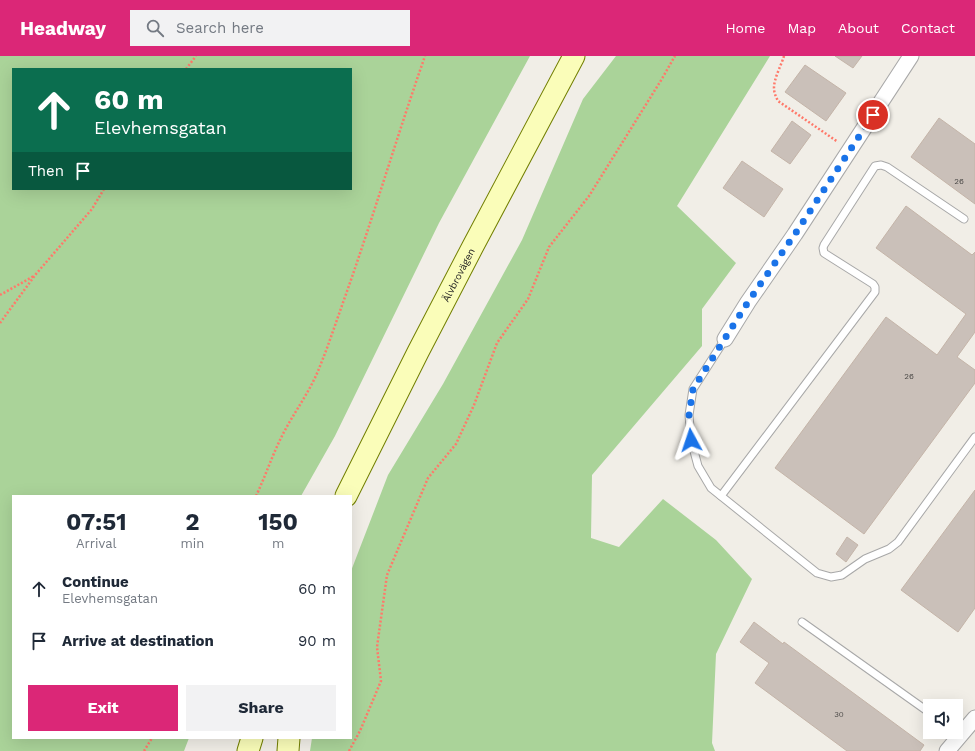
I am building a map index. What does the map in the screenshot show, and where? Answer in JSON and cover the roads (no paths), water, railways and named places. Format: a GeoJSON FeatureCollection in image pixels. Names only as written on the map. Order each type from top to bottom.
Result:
{"type":"FeatureCollection","features":[{"type":"Feature","properties":{"kind":"main road","name":"Älvbrovägen"},"geometry":{"type":"LineString","coordinates":[[346,495],[418,352],[574,56]]}},
{"type":"Feature","properties":{"kind":"main road"},"geometry":{"type":"LineString","coordinates":[[248,751],[252,739]]}},
{"type":"Feature","properties":{"kind":"main road"},"geometry":{"type":"LineString","coordinates":[[288,751],[289,739]]}},
{"type":"Feature","properties":{"kind":"street"},"geometry":{"type":"LineString","coordinates":[[725,339],[911,56]]}},
{"type":"Feature","properties":{"kind":"street"},"geometry":{"type":"LineString","coordinates":[[963,729],[975,718]]}},
{"type":"Feature","properties":{"kind":"street"},"geometry":{"type":"LineString","coordinates":[[947,751],[954,739]]}},
{"type":"Feature","properties":{"kind":"lane"},"geometry":{"type":"LineString","coordinates":[[720,496],[875,292],[875,287],[873,284],[824,253],[823,248],[875,166],[881,165],[887,167],[964,219]]}},
{"type":"Feature","properties":{"kind":"lane"},"geometry":{"type":"LineString","coordinates":[[725,339],[693,389],[689,415],[691,440],[698,466],[711,488],[817,573],[831,577],[842,575],[865,559],[889,549],[898,542],[975,437]]}},
{"type":"Feature","properties":{"kind":"lane"},"geometry":{"type":"LineString","coordinates":[[802,622],[923,708]]}}]}
